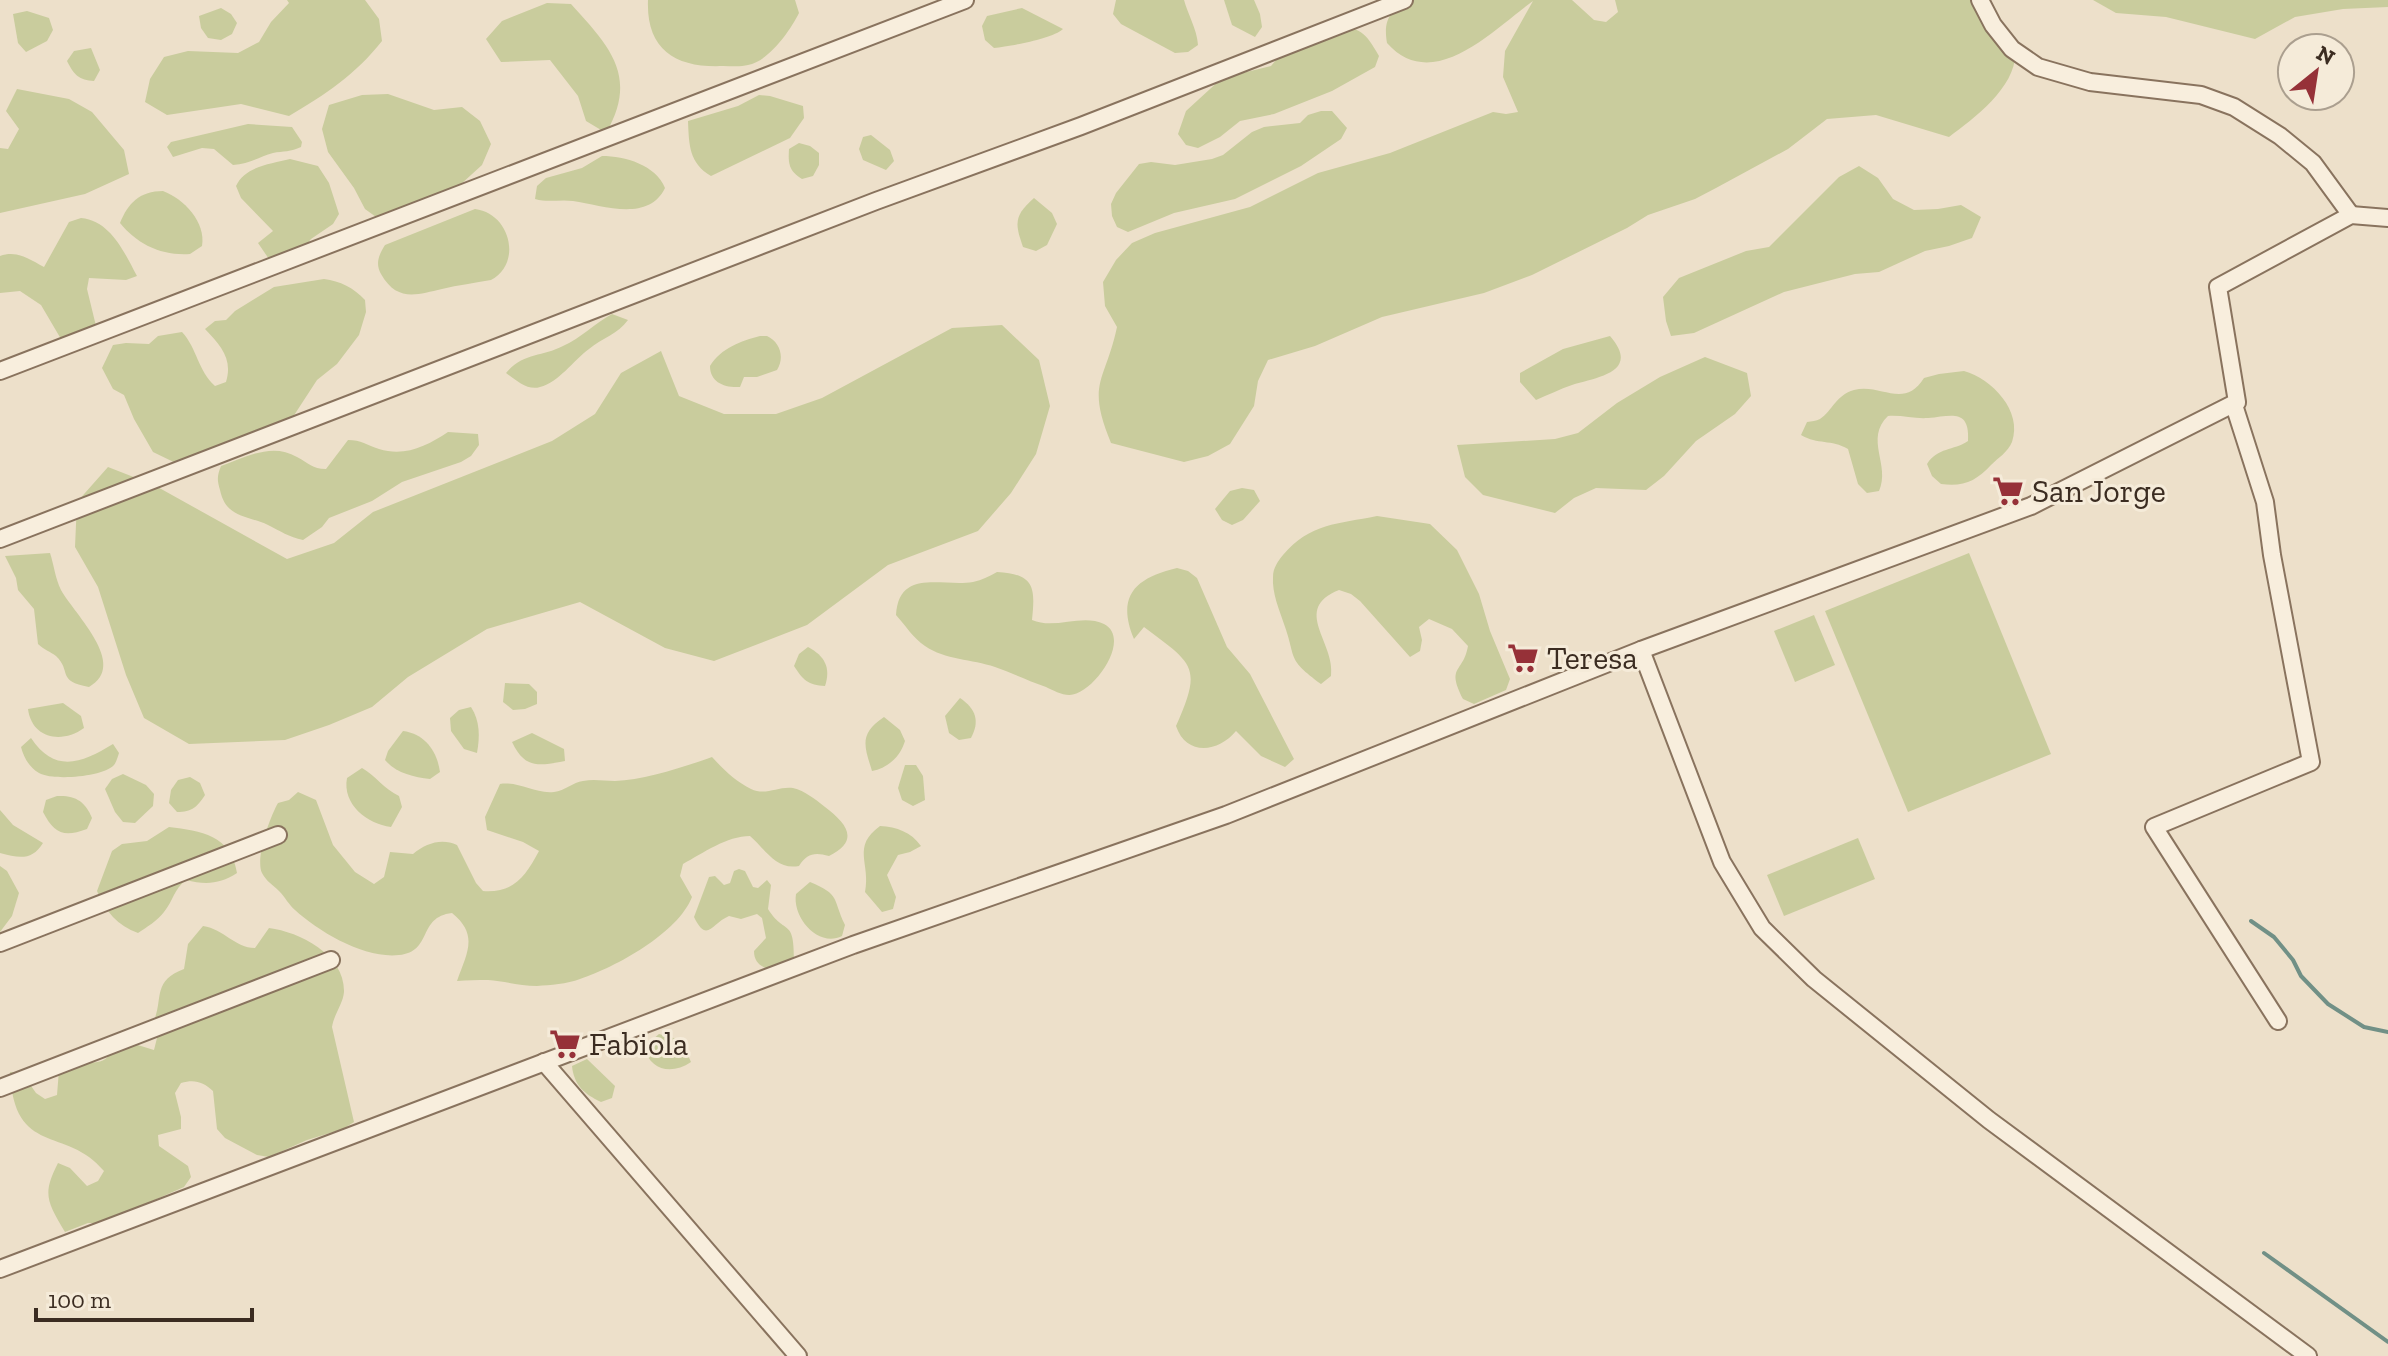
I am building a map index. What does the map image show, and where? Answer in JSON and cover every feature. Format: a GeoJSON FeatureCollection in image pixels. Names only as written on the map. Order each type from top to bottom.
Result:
{"type":"FeatureCollection","features":[{"type":"Feature","properties":{"kind":"street"},"geometry":{"type":"LineString","coordinates":[[0,371],[965,0]]}},
{"type":"Feature","properties":{"kind":"street"},"geometry":{"type":"LineString","coordinates":[[0,539],[1404,0]]}},
{"type":"Feature","properties":{"kind":"street"},"geometry":{"type":"LineString","coordinates":[[1980,0],[1993,25],[2012,49],[2038,67],[2090,82],[2201,95],[2234,107],[2269,128],[2313,163],[2351,215]]}},
{"type":"Feature","properties":{"kind":"street"},"geometry":{"type":"LineString","coordinates":[[0,1269],[365,1133],[853,945],[1226,815],[1641,650],[2031,506],[2234,405],[2238,399],[2218,287],[2351,215],[2388,218]]}},
{"type":"Feature","properties":{"kind":"street"},"geometry":{"type":"LineString","coordinates":[[2234,405],[2261,484],[2311,762],[2154,827],[2278,1021]]}},
{"type":"Feature","properties":{"kind":"street"},"geometry":{"type":"LineString","coordinates":[[1641,650],[1722,862],[1762,928],[1814,979],[1989,1120],[2308,1356]]}},
{"type":"Feature","properties":{"kind":"street"},"geometry":{"type":"LineString","coordinates":[[0,943],[278,835]]}},
{"type":"Feature","properties":{"kind":"street"},"geometry":{"type":"LineString","coordinates":[[0,1088],[331,960]]}},
{"type":"Feature","properties":{"kind":"street"},"geometry":{"type":"LineString","coordinates":[[544,1062],[798,1356]]}},
{"type":"Feature","properties":{"kind":"green space"},"geometry":{"type":"Polygon","coordinates":[[[287,0],[365,0],[379,19],[382,41],[362,64],[339,83],[289,116],[241,104],[167,115],[145,102],[150,79],[164,57],[188,51],[238,53],[259,42],[271,22],[289,3],[287,0]]]}},
{"type":"Feature","properties":{"kind":"green space"},"geometry":{"type":"Polygon","coordinates":[[[648,0],[795,0],[799,13],[778,44],[764,58],[742,66],[706,66],[678,59],[658,43],[652,32],[648,0]]]}},
{"type":"Feature","properties":{"kind":"green space"},"geometry":{"type":"Polygon","coordinates":[[[1116,0],[1184,0],[1198,45],[1188,52],[1175,53],[1121,24],[1113,14],[1116,0]]]}},
{"type":"Feature","properties":{"kind":"green space"},"geometry":{"type":"Polygon","coordinates":[[[1224,0],[1254,0],[1262,27],[1255,37],[1232,25],[1224,0]]]}},
{"type":"Feature","properties":{"kind":"green space"},"geometry":{"type":"Polygon","coordinates":[[[1410,0],[1572,0],[1594,20],[1606,22],[1618,12],[1615,0],[1985,0],[2013,44],[2014,62],[2003,88],[1949,137],[1876,115],[1827,119],[1788,149],[1716,188],[1695,199],[1648,215],[1532,275],[1484,293],[1382,317],[1315,346],[1268,360],[1258,381],[1254,406],[1230,444],[1208,456],[1184,462],[1111,443],[1099,394],[1117,327],[1105,306],[1103,282],[1116,260],[1132,243],[1155,233],[1250,207],[1318,173],[1390,153],[1493,112],[1518,112],[1503,77],[1505,51],[1533,1],[1463,52],[1443,60],[1424,62],[1405,57],[1387,43],[1387,22],[1397,8],[1410,0]]]}},
{"type":"Feature","properties":{"kind":"green space"},"geometry":{"type":"Polygon","coordinates":[[[2093,0],[2388,0],[2388,7],[2343,9],[2295,17],[2255,39],[2166,17],[2116,13],[2093,0]]]}},
{"type":"Feature","properties":{"kind":"green space"},"geometry":{"type":"Polygon","coordinates":[[[547,3],[571,4],[597,34],[615,63],[620,95],[616,113],[606,133],[586,121],[578,96],[550,60],[501,62],[486,39],[502,21],[547,3]]]}},
{"type":"Feature","properties":{"kind":"green space"},"geometry":{"type":"Polygon","coordinates":[[[221,8],[231,14],[237,23],[232,34],[221,40],[208,38],[201,28],[199,16],[221,8]]]}},
{"type":"Feature","properties":{"kind":"green space"},"geometry":{"type":"Polygon","coordinates":[[[1022,8],[1063,29],[1041,39],[994,48],[985,40],[982,26],[987,16],[1022,8]]]}},
{"type":"Feature","properties":{"kind":"green space"},"geometry":{"type":"Polygon","coordinates":[[[27,11],[49,18],[53,30],[47,41],[26,52],[18,43],[13,14],[27,11]]]}},
{"type":"Feature","properties":{"kind":"green space"},"geometry":{"type":"Polygon","coordinates":[[[1333,24],[1366,36],[1379,56],[1375,67],[1332,91],[1274,114],[1240,121],[1220,137],[1198,148],[1186,145],[1178,134],[1186,111],[1222,78],[1271,66],[1294,39],[1333,24]]]}},
{"type":"Feature","properties":{"kind":"green space"},"geometry":{"type":"Polygon","coordinates":[[[91,48],[100,70],[94,81],[78,76],[67,61],[74,51],[91,48]]]}},
{"type":"Feature","properties":{"kind":"green space"},"geometry":{"type":"Polygon","coordinates":[[[17,89],[69,99],[92,112],[124,150],[129,174],[85,194],[0,213],[0,148],[8,149],[19,129],[6,111],[17,89]]]}},
{"type":"Feature","properties":{"kind":"green space"},"geometry":{"type":"Polygon","coordinates":[[[388,94],[434,110],[462,107],[480,121],[491,144],[482,165],[428,214],[383,222],[365,209],[328,152],[322,129],[329,105],[362,95],[388,94]]]}},
{"type":"Feature","properties":{"kind":"green space"},"geometry":{"type":"Polygon","coordinates":[[[759,95],[803,106],[804,118],[790,138],[711,176],[694,159],[688,121],[738,106],[759,95]]]}},
{"type":"Feature","properties":{"kind":"green space"},"geometry":{"type":"Polygon","coordinates":[[[1332,111],[1347,128],[1341,139],[1301,166],[1235,199],[1174,213],[1128,232],[1117,227],[1111,204],[1139,164],[1175,165],[1212,159],[1223,155],[1252,132],[1264,127],[1300,123],[1308,115],[1332,111]]]}},
{"type":"Feature","properties":{"kind":"green space"},"geometry":{"type":"Polygon","coordinates":[[[248,124],[292,127],[302,142],[301,147],[233,165],[214,149],[202,148],[173,157],[167,147],[171,142],[248,124]]]}},
{"type":"Feature","properties":{"kind":"green space"},"geometry":{"type":"Polygon","coordinates":[[[871,135],[890,150],[894,161],[886,170],[863,160],[859,149],[863,137],[871,135]]]}},
{"type":"Feature","properties":{"kind":"green space"},"geometry":{"type":"Polygon","coordinates":[[[799,143],[819,153],[819,165],[813,176],[802,179],[790,167],[789,159],[789,149],[799,143]]]}},
{"type":"Feature","properties":{"kind":"green space"},"geometry":{"type":"Polygon","coordinates":[[[602,156],[639,163],[655,173],[665,188],[657,199],[636,209],[535,199],[537,186],[546,178],[582,168],[602,156]]]}},
{"type":"Feature","properties":{"kind":"green space"},"geometry":{"type":"Polygon","coordinates":[[[290,159],[318,166],[329,183],[339,214],[333,224],[311,239],[296,258],[271,262],[258,243],[273,231],[241,198],[236,186],[252,170],[290,159]]]}},
{"type":"Feature","properties":{"kind":"green space"},"geometry":{"type":"Polygon","coordinates":[[[1859,166],[1878,178],[1893,199],[1914,210],[1961,205],[1981,217],[1972,238],[1925,251],[1879,272],[1855,274],[1784,292],[1694,333],[1671,336],[1663,297],[1679,278],[1746,251],[1769,247],[1839,177],[1859,166]]]}},
{"type":"Feature","properties":{"kind":"green space"},"geometry":{"type":"Polygon","coordinates":[[[163,191],[186,206],[201,228],[202,246],[190,254],[169,253],[150,247],[120,223],[127,210],[141,196],[163,191]]]}},
{"type":"Feature","properties":{"kind":"green space"},"geometry":{"type":"Polygon","coordinates":[[[1034,198],[1052,213],[1057,224],[1047,245],[1036,251],[1023,247],[1018,231],[1020,214],[1034,198]]]}},
{"type":"Feature","properties":{"kind":"green space"},"geometry":{"type":"Polygon","coordinates":[[[475,209],[497,219],[504,229],[509,251],[501,272],[491,280],[415,294],[400,293],[387,283],[378,266],[385,245],[475,209]]]}},
{"type":"Feature","properties":{"kind":"green space"},"geometry":{"type":"Polygon","coordinates":[[[81,218],[91,220],[108,231],[137,276],[126,280],[89,278],[87,289],[96,326],[71,349],[61,339],[41,305],[20,291],[0,293],[0,256],[17,255],[44,267],[69,222],[81,218]]]}},
{"type":"Feature","properties":{"kind":"green space"},"geometry":{"type":"Polygon","coordinates":[[[324,279],[341,283],[356,292],[365,300],[366,312],[359,335],[337,364],[317,380],[289,423],[186,468],[153,452],[124,395],[113,389],[102,368],[113,345],[149,344],[158,336],[182,332],[215,386],[226,382],[227,360],[221,347],[205,329],[215,321],[226,320],[274,287],[324,279]]]}},
{"type":"Feature","properties":{"kind":"green space"},"geometry":{"type":"Polygon","coordinates":[[[612,314],[628,320],[547,384],[531,387],[506,373],[526,358],[570,343],[612,314]]]}},
{"type":"Feature","properties":{"kind":"green space"},"geometry":{"type":"Polygon","coordinates":[[[1002,325],[1039,360],[1050,406],[1036,454],[1011,493],[978,531],[888,565],[807,625],[714,661],[665,648],[580,602],[487,629],[408,677],[372,707],[329,725],[285,740],[189,744],[144,718],[126,675],[98,587],[75,547],[77,502],[108,467],[154,485],[287,559],[334,543],[373,512],[552,441],[595,414],[621,373],[661,351],[679,396],[724,414],[776,414],[822,398],[952,328],[1002,325]]]}},
{"type":"Feature","properties":{"kind":"green space"},"geometry":{"type":"Polygon","coordinates":[[[760,336],[767,336],[778,346],[781,360],[777,370],[757,377],[744,377],[740,387],[723,385],[715,380],[710,366],[720,354],[760,336]]]}},
{"type":"Feature","properties":{"kind":"green space"},"geometry":{"type":"Polygon","coordinates":[[[1610,336],[1621,358],[1612,371],[1536,400],[1520,382],[1520,373],[1563,349],[1610,336]]]}},
{"type":"Feature","properties":{"kind":"green space"},"geometry":{"type":"Polygon","coordinates":[[[1705,357],[1747,373],[1751,396],[1735,414],[1696,441],[1664,476],[1646,490],[1596,488],[1574,498],[1555,513],[1483,495],[1465,477],[1457,445],[1555,439],[1578,433],[1617,403],[1660,377],[1705,357]]]}},
{"type":"Feature","properties":{"kind":"green space"},"geometry":{"type":"Polygon","coordinates":[[[1964,371],[1985,381],[2003,398],[2013,419],[2014,430],[2012,442],[2005,452],[1969,482],[1941,484],[1932,476],[1927,464],[1941,452],[1968,441],[1966,423],[1957,416],[1888,416],[1878,434],[1882,481],[1879,491],[1867,493],[1858,484],[1848,449],[1801,435],[1807,422],[1820,419],[1848,392],[1864,389],[1900,394],[1916,387],[1924,378],[1964,371]]]}},
{"type":"Feature","properties":{"kind":"green space"},"geometry":{"type":"Polygon","coordinates":[[[448,432],[478,434],[479,445],[471,456],[461,462],[402,482],[372,501],[329,518],[303,540],[232,511],[219,487],[221,466],[259,452],[288,453],[314,467],[326,469],[348,440],[398,452],[424,446],[448,432]]]}},
{"type":"Feature","properties":{"kind":"green space"},"geometry":{"type":"Polygon","coordinates":[[[1242,488],[1254,490],[1260,501],[1243,520],[1232,525],[1222,520],[1215,509],[1230,491],[1242,488]]]}},
{"type":"Feature","properties":{"kind":"green space"},"geometry":{"type":"Polygon","coordinates":[[[1377,516],[1430,524],[1457,550],[1479,594],[1510,679],[1506,690],[1474,704],[1463,699],[1456,675],[1468,646],[1452,629],[1429,619],[1419,627],[1422,640],[1420,651],[1410,657],[1360,601],[1339,590],[1325,598],[1318,607],[1317,617],[1328,651],[1331,676],[1321,684],[1297,663],[1275,595],[1273,577],[1276,565],[1293,544],[1314,531],[1337,523],[1377,516]]]}},
{"type":"Feature","properties":{"kind":"green space"},"geometry":{"type":"Polygon","coordinates":[[[50,553],[61,590],[87,626],[101,653],[103,666],[100,678],[89,687],[68,679],[61,661],[38,644],[34,609],[18,590],[16,578],[5,556],[50,553]]]}},
{"type":"Feature","properties":{"kind":"green space"},"geometry":{"type":"Polygon","coordinates":[[[1969,553],[2051,754],[1908,812],[1825,611],[1969,553]]]}},
{"type":"Feature","properties":{"kind":"green space"},"geometry":{"type":"Polygon","coordinates":[[[1177,568],[1197,578],[1227,647],[1250,674],[1294,759],[1285,767],[1261,756],[1236,731],[1220,744],[1203,748],[1187,743],[1181,736],[1176,726],[1189,690],[1191,678],[1188,668],[1183,659],[1144,627],[1134,639],[1127,611],[1133,591],[1140,584],[1150,577],[1177,568]]]}},
{"type":"Feature","properties":{"kind":"green space"},"geometry":{"type":"Polygon","coordinates":[[[997,572],[1019,576],[1030,585],[1033,592],[1032,620],[1041,623],[1096,621],[1112,631],[1112,653],[1098,677],[1088,686],[1078,693],[1063,694],[995,667],[941,654],[921,643],[896,615],[899,600],[914,585],[973,582],[997,572]]]}},
{"type":"Feature","properties":{"kind":"green space"},"geometry":{"type":"Polygon","coordinates":[[[1814,615],[1835,665],[1795,682],[1774,631],[1814,615]]]}},
{"type":"Feature","properties":{"kind":"green space"},"geometry":{"type":"Polygon","coordinates":[[[808,647],[819,654],[825,663],[825,686],[806,681],[794,666],[799,654],[808,647]]]}},
{"type":"Feature","properties":{"kind":"green space"},"geometry":{"type":"Polygon","coordinates":[[[505,683],[529,684],[537,692],[537,704],[513,710],[503,702],[505,683]]]}},
{"type":"Feature","properties":{"kind":"green space"},"geometry":{"type":"Polygon","coordinates":[[[960,698],[970,706],[976,721],[971,738],[959,740],[949,733],[945,716],[960,698]]]}},
{"type":"Feature","properties":{"kind":"green space"},"geometry":{"type":"Polygon","coordinates":[[[63,703],[81,716],[84,728],[58,737],[49,736],[35,727],[28,709],[63,703]]]}},
{"type":"Feature","properties":{"kind":"green space"},"geometry":{"type":"Polygon","coordinates":[[[471,707],[478,729],[477,753],[464,749],[451,731],[450,718],[459,710],[471,707]]]}},
{"type":"Feature","properties":{"kind":"green space"},"geometry":{"type":"Polygon","coordinates":[[[884,717],[900,730],[905,741],[893,761],[872,771],[867,754],[867,735],[884,717]]]}},
{"type":"Feature","properties":{"kind":"green space"},"geometry":{"type":"Polygon","coordinates":[[[403,731],[418,736],[429,745],[440,772],[430,779],[417,777],[400,771],[385,760],[403,731]]]}},
{"type":"Feature","properties":{"kind":"green space"},"geometry":{"type":"Polygon","coordinates":[[[532,733],[564,749],[565,761],[533,764],[522,757],[512,742],[532,733]]]}},
{"type":"Feature","properties":{"kind":"green space"},"geometry":{"type":"Polygon","coordinates":[[[31,738],[40,749],[59,761],[80,760],[113,744],[119,753],[114,765],[100,772],[55,777],[39,773],[27,762],[21,747],[31,738]]]}},
{"type":"Feature","properties":{"kind":"green space"},"geometry":{"type":"Polygon","coordinates":[[[712,757],[730,775],[751,789],[762,792],[793,788],[810,796],[844,825],[847,832],[845,844],[829,856],[820,854],[805,858],[799,866],[778,862],[750,836],[715,846],[683,864],[680,876],[692,897],[674,923],[628,957],[575,981],[537,986],[488,980],[457,981],[467,953],[468,937],[466,929],[452,913],[434,921],[417,948],[410,952],[386,955],[357,948],[329,935],[293,908],[268,881],[260,866],[268,827],[278,803],[289,800],[298,792],[316,800],[333,845],[355,872],[374,884],[384,877],[390,852],[413,854],[429,844],[446,842],[457,845],[483,891],[503,889],[523,876],[539,851],[487,830],[485,817],[500,784],[554,792],[583,781],[651,776],[712,757]]]}},
{"type":"Feature","properties":{"kind":"green space"},"geometry":{"type":"Polygon","coordinates":[[[905,765],[916,765],[923,776],[925,800],[913,806],[902,800],[898,788],[905,765]]]}},
{"type":"Feature","properties":{"kind":"green space"},"geometry":{"type":"Polygon","coordinates":[[[362,768],[399,796],[402,807],[391,827],[365,817],[348,796],[347,778],[362,768]]]}},
{"type":"Feature","properties":{"kind":"green space"},"geometry":{"type":"Polygon","coordinates":[[[123,774],[146,785],[154,794],[153,806],[135,823],[123,822],[105,789],[112,779],[123,774]]]}},
{"type":"Feature","properties":{"kind":"green space"},"geometry":{"type":"Polygon","coordinates":[[[190,777],[200,783],[205,795],[194,808],[177,812],[169,803],[171,790],[178,780],[190,777]]]}},
{"type":"Feature","properties":{"kind":"green space"},"geometry":{"type":"Polygon","coordinates":[[[57,796],[74,798],[83,803],[92,818],[87,829],[65,833],[51,825],[43,812],[46,800],[57,796]]]}},
{"type":"Feature","properties":{"kind":"green space"},"geometry":{"type":"Polygon","coordinates":[[[0,810],[13,825],[43,843],[39,849],[19,857],[0,853],[0,810]]]}},
{"type":"Feature","properties":{"kind":"green space"},"geometry":{"type":"Polygon","coordinates":[[[880,826],[903,831],[921,846],[898,855],[887,875],[896,897],[893,909],[882,912],[865,892],[864,856],[866,841],[880,826]]]}},
{"type":"Feature","properties":{"kind":"green space"},"geometry":{"type":"Polygon","coordinates":[[[169,827],[213,837],[228,850],[237,873],[213,882],[186,880],[161,915],[138,933],[113,917],[97,891],[112,851],[122,844],[147,841],[169,827]]]}},
{"type":"Feature","properties":{"kind":"green space"},"geometry":{"type":"Polygon","coordinates":[[[1858,838],[1875,879],[1784,916],[1767,875],[1858,838]]]}},
{"type":"Feature","properties":{"kind":"green space"},"geometry":{"type":"Polygon","coordinates":[[[0,866],[7,871],[19,893],[12,916],[0,932],[0,866]]]}},
{"type":"Feature","properties":{"kind":"green space"},"geometry":{"type":"Polygon","coordinates":[[[734,871],[745,871],[753,887],[758,888],[767,880],[771,885],[768,909],[792,937],[794,959],[773,970],[765,968],[755,959],[754,951],[766,938],[762,918],[757,914],[741,919],[729,916],[706,930],[694,917],[709,877],[715,876],[724,885],[730,883],[734,871]]]}},
{"type":"Feature","properties":{"kind":"green space"},"geometry":{"type":"Polygon","coordinates":[[[810,882],[827,890],[834,898],[845,925],[842,936],[824,938],[802,921],[796,894],[810,882]]]}},
{"type":"Feature","properties":{"kind":"green space"},"geometry":{"type":"Polygon","coordinates":[[[203,926],[241,945],[255,948],[269,928],[281,930],[307,940],[337,967],[344,992],[332,1027],[354,1122],[269,1157],[257,1155],[225,1138],[217,1129],[213,1091],[198,1082],[181,1083],[175,1093],[181,1129],[158,1135],[159,1146],[188,1166],[191,1177],[184,1187],[143,1205],[126,1223],[88,1223],[65,1232],[54,1213],[48,1191],[58,1163],[70,1168],[87,1186],[98,1181],[104,1171],[74,1148],[31,1129],[21,1117],[14,1099],[10,1072],[22,1073],[36,1093],[45,1099],[57,1095],[59,1070],[103,1061],[118,1039],[154,1050],[157,1038],[152,1025],[162,986],[173,974],[184,969],[188,944],[203,926]]]}},
{"type":"Feature","properties":{"kind":"green space"},"geometry":{"type":"Polygon","coordinates":[[[659,1034],[681,1040],[691,1062],[676,1069],[656,1066],[644,1047],[659,1034]]]}},
{"type":"Feature","properties":{"kind":"green space"},"geometry":{"type":"Polygon","coordinates":[[[587,1059],[615,1086],[612,1098],[601,1102],[578,1084],[572,1066],[587,1059]]]}},
{"type":"Feature","properties":{"kind":"waterway"},"geometry":{"type":"LineString","coordinates":[[2251,921],[2274,937],[2293,960],[2301,976],[2328,1004],[2364,1027],[2388,1032]]}},
{"type":"Feature","properties":{"kind":"waterway"},"geometry":{"type":"LineString","coordinates":[[2264,1253],[2388,1342]]}},
{"type":"Feature","properties":{"kind":"place","name":"San Jorge"},"geometry":{"type":"Point","coordinates":[2008,491]}},
{"type":"Feature","properties":{"kind":"place","name":"Teresa"},"geometry":{"type":"Point","coordinates":[1523,658]}},
{"type":"Feature","properties":{"kind":"place","name":"Fabiola"},"geometry":{"type":"Point","coordinates":[565,1044]}}]}
